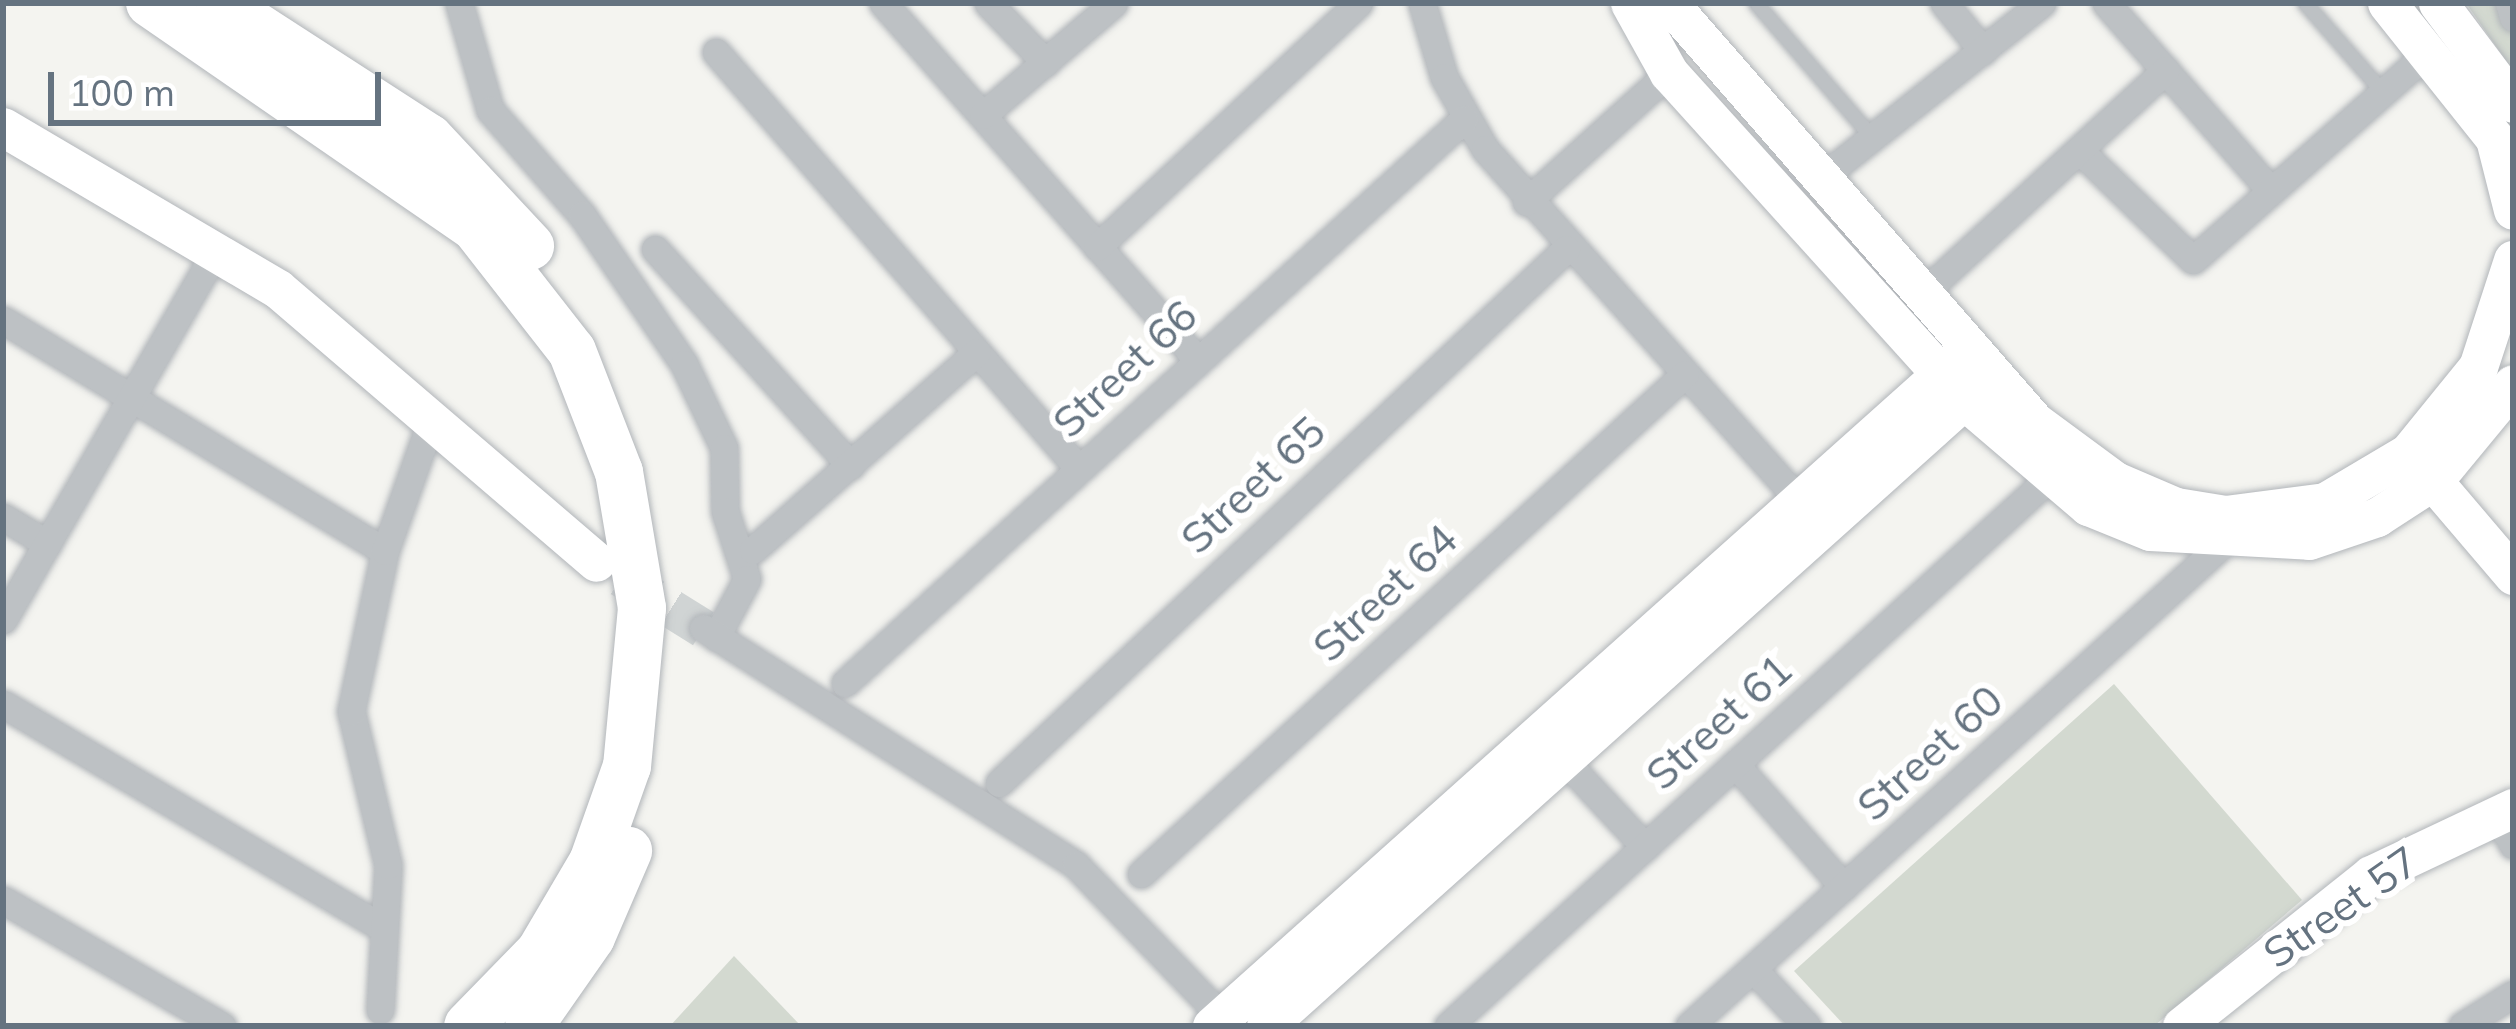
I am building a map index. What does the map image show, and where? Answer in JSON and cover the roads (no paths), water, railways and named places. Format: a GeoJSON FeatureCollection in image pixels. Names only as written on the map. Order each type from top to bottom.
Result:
{"type":"FeatureCollection","features":[{"type":"Feature","properties":{"kind":"highway"},"geometry":{"type":"LineString","coordinates":[[150,3],[475,227],[572,351],[619,472],[643,608],[627,766],[593,862],[540,952],[468,1026]]}},
{"type":"Feature","properties":{"kind":"highway"},"geometry":{"type":"LineString","coordinates":[[220,3],[464,167],[571,303],[631,428],[664,579],[650,774],[591,937],[529,1026]]}},
{"type":"Feature","properties":{"kind":"street"},"geometry":{"type":"LineString","coordinates":[[459,3],[490,110],[582,215],[684,364],[724,448],[725,511],[747,580],[710,632],[1076,865],[1222,1022],[1801,502],[1967,375]]}},
{"type":"Feature","properties":{"kind":"street"},"geometry":{"type":"LineString","coordinates":[[883,3],[1197,359]]}},
{"type":"Feature","properties":{"kind":"street"},"geometry":{"type":"LineString","coordinates":[[988,3],[1046,63]]}},
{"type":"Feature","properties":{"kind":"street"},"geometry":{"type":"LineString","coordinates":[[983,116],[1114,3]]}},
{"type":"Feature","properties":{"kind":"street"},"geometry":{"type":"LineString","coordinates":[[1097,247],[1359,3]]}},
{"type":"Feature","properties":{"kind":"street"},"geometry":{"type":"LineString","coordinates":[[1422,3],[1464,119],[1526,202],[1801,502]]}},
{"type":"Feature","properties":{"kind":"street"},"geometry":{"type":"LineString","coordinates":[[1630,3],[1670,74],[1967,375],[2047,480],[2150,531],[2226,542],[2309,540],[2377,517],[2421,466],[2513,383]]}},
{"type":"Feature","properties":{"kind":"street"},"geometry":{"type":"LineString","coordinates":[[1669,3],[1922,294],[1967,375],[2066,449],[2176,507],[2225,515],[2325,502],[2421,466],[2478,367],[2513,260]]}},
{"type":"Feature","properties":{"kind":"street"},"geometry":{"type":"LineString","coordinates":[[1944,3],[1983,51]]}},
{"type":"Feature","properties":{"kind":"street"},"geometry":{"type":"LineString","coordinates":[[1821,178],[2042,3]]}},
{"type":"Feature","properties":{"kind":"street"},"geometry":{"type":"LineString","coordinates":[[2106,3],[2271,191]]}},
{"type":"Feature","properties":{"kind":"street"},"geometry":{"type":"LineString","coordinates":[[2387,3],[2495,139],[2512,191]]}},
{"type":"Feature","properties":{"kind":"street"},"geometry":{"type":"LineString","coordinates":[[2438,3],[2513,104]]}},
{"type":"Feature","properties":{"kind":"street"},"geometry":{"type":"LineString","coordinates":[[2509,3],[2513,16]]}},
{"type":"Feature","properties":{"kind":"street"},"geometry":{"type":"LineString","coordinates":[[716,52],[1079,469]]}},
{"type":"Feature","properties":{"kind":"street"},"geometry":{"type":"LineString","coordinates":[[2079,151],[2193,260],[2429,52]]}},
{"type":"Feature","properties":{"kind":"street"},"geometry":{"type":"LineString","coordinates":[[1922,294],[2166,70]]}},
{"type":"Feature","properties":{"kind":"street"},"geometry":{"type":"LineString","coordinates":[[1526,202],[1670,74]]}},
{"type":"Feature","properties":{"kind":"street","name":"Street 66"},"geometry":{"type":"LineString","coordinates":[[845,683],[1464,119]]}},
{"type":"Feature","properties":{"kind":"street"},"geometry":{"type":"LineString","coordinates":[[3,127],[278,290],[596,562]]}},
{"type":"Feature","properties":{"kind":"street"},"geometry":{"type":"LineString","coordinates":[[655,249],[851,466]]}},
{"type":"Feature","properties":{"kind":"street","name":"Street 65"},"geometry":{"type":"LineString","coordinates":[[999,783],[1566,249]]}},
{"type":"Feature","properties":{"kind":"street"},"geometry":{"type":"LineString","coordinates":[[3,620],[215,253]]}},
{"type":"Feature","properties":{"kind":"street"},"geometry":{"type":"LineString","coordinates":[[3,320],[385,550]]}},
{"type":"Feature","properties":{"kind":"street"},"geometry":{"type":"LineString","coordinates":[[753,550],[977,352]]}},
{"type":"Feature","properties":{"kind":"street","name":"Street 64"},"geometry":{"type":"LineString","coordinates":[[1141,874],[1685,374]]}},
{"type":"Feature","properties":{"kind":"street"},"geometry":{"type":"LineString","coordinates":[[1266,1026],[1564,760],[1967,375]]}},
{"type":"Feature","properties":{"kind":"street"},"geometry":{"type":"LineString","coordinates":[[380,1010],[388,865],[351,711],[385,550],[431,421]]}},
{"type":"Feature","properties":{"kind":"street"},"geometry":{"type":"LineString","coordinates":[[2421,466],[2513,575]]}},
{"type":"Feature","properties":{"kind":"street","name":"Street 61"},"geometry":{"type":"LineString","coordinates":[[1448,1026],[2047,480]]}},
{"type":"Feature","properties":{"kind":"street"},"geometry":{"type":"LineString","coordinates":[[3,517],[48,544]]}},
{"type":"Feature","properties":{"kind":"street","name":"Street 60"},"geometry":{"type":"LineString","coordinates":[[1688,1026],[2226,542]]}},
{"type":"Feature","properties":{"kind":"street"},"geometry":{"type":"LineString","coordinates":[[3,704],[385,928]]}},
{"type":"Feature","properties":{"kind":"street"},"geometry":{"type":"LineString","coordinates":[[1564,760],[1646,847]]}},
{"type":"Feature","properties":{"kind":"street"},"geometry":{"type":"LineString","coordinates":[[1735,764],[1844,887]]}},
{"type":"Feature","properties":{"kind":"street","name":"Street 57"},"geometry":{"type":"LineString","coordinates":[[2182,1026],[2371,875],[2508,823]]}},
{"type":"Feature","properties":{"kind":"street"},"geometry":{"type":"LineString","coordinates":[[3,900],[222,1026]]}},
{"type":"Feature","properties":{"kind":"street"},"geometry":{"type":"LineString","coordinates":[[1754,970],[1807,1026]]}},
{"type":"Feature","properties":{"kind":"street"},"geometry":{"type":"LineString","coordinates":[[2462,1026],[2513,994]]}},
{"type":"Feature","properties":{"kind":"lane"},"geometry":{"type":"LineString","coordinates":[[1756,3],[1874,139]]}},
{"type":"Feature","properties":{"kind":"lane"},"geometry":{"type":"LineString","coordinates":[[2305,3],[2384,92]]}},
{"type":"Feature","properties":{"kind":"tunnel"},"geometry":{"type":"LineString","coordinates":[[621,577],[703,628]]}}]}
